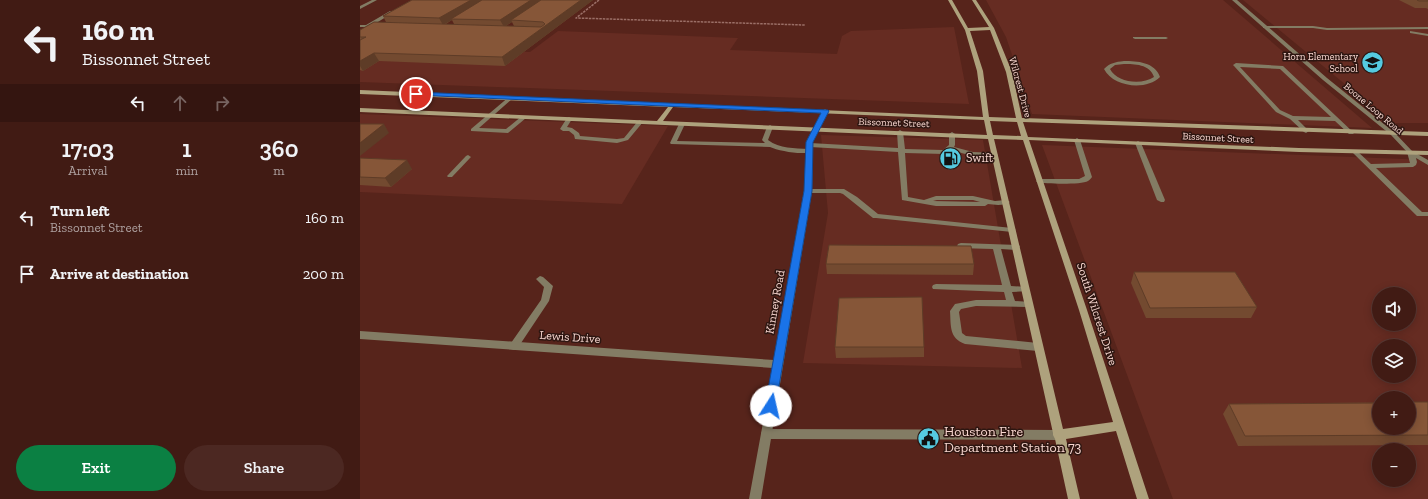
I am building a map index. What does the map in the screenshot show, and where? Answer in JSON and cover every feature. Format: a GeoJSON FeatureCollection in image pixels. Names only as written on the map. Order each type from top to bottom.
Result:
{"type":"FeatureCollection","features":[{"type":"Feature","properties":{"kind":"main road"},"geometry":{"type":"LineString","coordinates":[[950,0],[967,30],[980,71],[986,118],[1074,499]]}},
{"type":"Feature","properties":{"kind":"main road","name":"Wilcrest Drive"},"geometry":{"type":"LineString","coordinates":[[974,0],[992,28],[1009,72],[1019,120],[1025,138]]}},
{"type":"Feature","properties":{"kind":"main road"},"geometry":{"type":"LineString","coordinates":[[967,30],[992,28]]}},
{"type":"Feature","properties":{"kind":"main road","name":"Bissonnet Street"},"geometry":{"type":"LineString","coordinates":[[360,92],[1019,120],[1351,133],[1428,134]]}},
{"type":"Feature","properties":{"kind":"main road"},"geometry":{"type":"LineString","coordinates":[[658,123],[672,105]]}},
{"type":"Feature","properties":{"kind":"main road","name":"Bissonnet Street"},"geometry":{"type":"LineString","coordinates":[[360,110],[1356,152],[1428,153]]}},
{"type":"Feature","properties":{"kind":"main road","name":"South Wilcrest Drive"},"geometry":{"type":"LineString","coordinates":[[1025,138],[1143,499]]}},
{"type":"Feature","properties":{"kind":"main road"},"geometry":{"type":"LineString","coordinates":[[1058,435],[1120,426]]}},
{"type":"Feature","properties":{"kind":"street"},"geometry":{"type":"LineString","coordinates":[[360,8],[376,0]]}},
{"type":"Feature","properties":{"kind":"street","name":"Boone Loop Road"},"geometry":{"type":"LineString","coordinates":[[1234,0],[1393,134],[1410,152],[1428,163]]}},
{"type":"Feature","properties":{"kind":"street"},"geometry":{"type":"LineString","coordinates":[[366,26],[400,8]]}},
{"type":"Feature","properties":{"kind":"street"},"geometry":{"type":"LineString","coordinates":[[360,26],[382,27]]}},
{"type":"Feature","properties":{"kind":"street"},"geometry":{"type":"LineString","coordinates":[[1265,27],[1401,30],[1428,28]]}},
{"type":"Feature","properties":{"kind":"street"},"geometry":{"type":"LineString","coordinates":[[1271,32],[1319,32],[1327,29]]}},
{"type":"Feature","properties":{"kind":"street"},"geometry":{"type":"LineString","coordinates":[[1401,30],[1428,35]]}},
{"type":"Feature","properties":{"kind":"street"},"geometry":{"type":"LineString","coordinates":[[1135,38],[1166,38]]}},
{"type":"Feature","properties":{"kind":"street"},"geometry":{"type":"LineString","coordinates":[[1119,63],[1142,65],[1157,74],[1155,80],[1142,83],[1125,82],[1111,76],[1107,69],[1113,64],[1119,63]]}},
{"type":"Feature","properties":{"kind":"street"},"geometry":{"type":"LineString","coordinates":[[1306,131],[1292,118],[1278,111],[1236,65],[1281,67],[1351,133]]}},
{"type":"Feature","properties":{"kind":"street"},"geometry":{"type":"LineString","coordinates":[[510,98],[473,130],[508,131],[524,117]]}},
{"type":"Feature","properties":{"kind":"street","name":"Kinney Road"},"geometry":{"type":"LineString","coordinates":[[755,499],[808,191],[809,148],[815,129],[825,111]]}},
{"type":"Feature","properties":{"kind":"street"},"geometry":{"type":"LineString","coordinates":[[1292,118],[1336,119]]}},
{"type":"Feature","properties":{"kind":"street"},"geometry":{"type":"LineString","coordinates":[[569,119],[563,129],[570,130],[577,134],[577,138],[617,141],[626,139],[640,122]]}},
{"type":"Feature","properties":{"kind":"street"},"geometry":{"type":"LineString","coordinates":[[682,124],[674,143],[770,145],[784,150],[809,148],[945,152],[950,148],[952,134]]}},
{"type":"Feature","properties":{"kind":"street"},"geometry":{"type":"LineString","coordinates":[[770,127],[765,140],[770,145]]}},
{"type":"Feature","properties":{"kind":"street"},"geometry":{"type":"LineString","coordinates":[[487,138],[493,131]]}},
{"type":"Feature","properties":{"kind":"street"},"geometry":{"type":"LineString","coordinates":[[900,132],[900,150],[906,198],[936,204],[983,204],[1006,202]]}},
{"type":"Feature","properties":{"kind":"street"},"geometry":{"type":"LineString","coordinates":[[1039,181],[1079,182],[1089,177],[1077,140]]}},
{"type":"Feature","properties":{"kind":"street"},"geometry":{"type":"LineString","coordinates":[[1138,143],[1161,200]]}},
{"type":"Feature","properties":{"kind":"street"},"geometry":{"type":"LineString","coordinates":[[950,148],[973,154],[995,155]]}},
{"type":"Feature","properties":{"kind":"street"},"geometry":{"type":"LineString","coordinates":[[1356,152],[1420,214],[1428,214]]}},
{"type":"Feature","properties":{"kind":"street"},"geometry":{"type":"LineString","coordinates":[[1370,166],[1408,167],[1413,165],[1414,162],[1410,152]]}},
{"type":"Feature","properties":{"kind":"street"},"geometry":{"type":"LineString","coordinates":[[450,176],[468,157]]}},
{"type":"Feature","properties":{"kind":"street"},"geometry":{"type":"LineString","coordinates":[[808,191],[846,192],[876,216],[1012,230]]}},
{"type":"Feature","properties":{"kind":"street"},"geometry":{"type":"LineString","coordinates":[[952,246],[1016,247]]}},
{"type":"Feature","properties":{"kind":"street"},"geometry":{"type":"LineString","coordinates":[[996,247],[1011,303]]}},
{"type":"Feature","properties":{"kind":"street"},"geometry":{"type":"LineString","coordinates":[[514,346],[545,301],[549,286],[540,279]]}},
{"type":"Feature","properties":{"kind":"street"},"geometry":{"type":"LineString","coordinates":[[936,286],[1025,289]]}},
{"type":"Feature","properties":{"kind":"street"},"geometry":{"type":"LineString","coordinates":[[1028,304],[976,303],[958,306],[954,311],[957,334],[960,338],[965,340],[1038,346]]}},
{"type":"Feature","properties":{"kind":"street","name":"Lewis Drive"},"geometry":{"type":"LineString","coordinates":[[360,335],[778,364]]}},
{"type":"Feature","properties":{"kind":"street"},"geometry":{"type":"LineString","coordinates":[[766,434],[1058,435]]}},
{"type":"Feature","properties":{"kind":"path"},"geometry":{"type":"LineString","coordinates":[[599,0],[576,18],[805,25]]}},
{"type":"Feature","properties":{"kind":"shaded area"},"geometry":{"type":"Polygon","coordinates":[[[986,0],[1223,0],[1372,128],[1032,114],[1006,37],[986,0]]]}},
{"type":"Feature","properties":{"kind":"shaded area","name":"Horn Elementary School"},"geometry":{"type":"Polygon","coordinates":[[[1243,0],[1428,0],[1428,123],[1392,123],[1243,0]]]}},
{"type":"Feature","properties":{"kind":"shaded area"},"geometry":{"type":"Polygon","coordinates":[[[954,27],[969,104],[360,82],[360,46],[530,52],[558,31],[738,38],[730,50],[837,54],[842,36],[851,31],[954,27]]]}},
{"type":"Feature","properties":{"kind":"shaded area"},"geometry":{"type":"Polygon","coordinates":[[[360,114],[668,126],[622,204],[360,192],[360,114]]]}},
{"type":"Feature","properties":{"kind":"shaded area"},"geometry":{"type":"Polygon","coordinates":[[[821,135],[983,140],[1022,368],[803,363],[828,213],[821,135]]]}},
{"type":"Feature","properties":{"kind":"shaded area"},"geometry":{"type":"Polygon","coordinates":[[[1042,145],[1428,160],[1428,499],[1173,499],[1042,145]]]}},
{"type":"Feature","properties":{"kind":"building"},"geometry":{"type":"Polygon","coordinates":[[[412,0],[471,0],[439,18],[383,16],[412,0]]]}},
{"type":"Feature","properties":{"kind":"building"},"geometry":{"type":"Polygon","coordinates":[[[482,0],[531,0],[500,20],[451,19],[482,0]]]}},
{"type":"Feature","properties":{"kind":"building"},"geometry":{"type":"Polygon","coordinates":[[[541,0],[581,0],[502,57],[374,53],[360,61],[360,40],[366,37],[360,37],[360,30],[374,22],[541,27],[545,24],[543,22],[511,20],[541,0]]]}},
{"type":"Feature","properties":{"kind":"building"},"geometry":{"type":"Polygon","coordinates":[[[360,124],[384,124],[360,143],[360,124]]]}},
{"type":"Feature","properties":{"kind":"building"},"geometry":{"type":"Polygon","coordinates":[[[360,158],[407,160],[385,178],[360,177],[360,158]]]}},
{"type":"Feature","properties":{"kind":"building"},"geometry":{"type":"Polygon","coordinates":[[[829,245],[971,246],[974,264],[826,264],[829,245]]]}},
{"type":"Feature","properties":{"kind":"building"},"geometry":{"type":"Polygon","coordinates":[[[1134,272],[1235,272],[1257,307],[1150,308],[1134,272]]]}},
{"type":"Feature","properties":{"kind":"building"},"geometry":{"type":"Polygon","coordinates":[[[922,297],[924,347],[835,347],[839,298],[922,297]]]}},
{"type":"Feature","properties":{"kind":"building"},"geometry":{"type":"Polygon","coordinates":[[[1416,402],[1428,402],[1428,435],[1245,436],[1229,404],[1372,403],[1372,435],[1416,435],[1416,402]]]}},
{"type":"Feature","properties":{"kind":"place","name":"Horn Elementary School"},"geometry":{"type":"Point","coordinates":[1373,62]}},
{"type":"Feature","properties":{"kind":"place","name":"Swift"},"geometry":{"type":"Point","coordinates":[951,158]}},
{"type":"Feature","properties":{"kind":"place","name":"Houston Fire Department Station 73"},"geometry":{"type":"Point","coordinates":[928,439]}},
{"type":"Feature","properties":{"kind":"route"},"geometry":{"type":"LineString","coordinates":[[416,94],[825,111],[810,142],[808,191],[771,406]]}}]}
